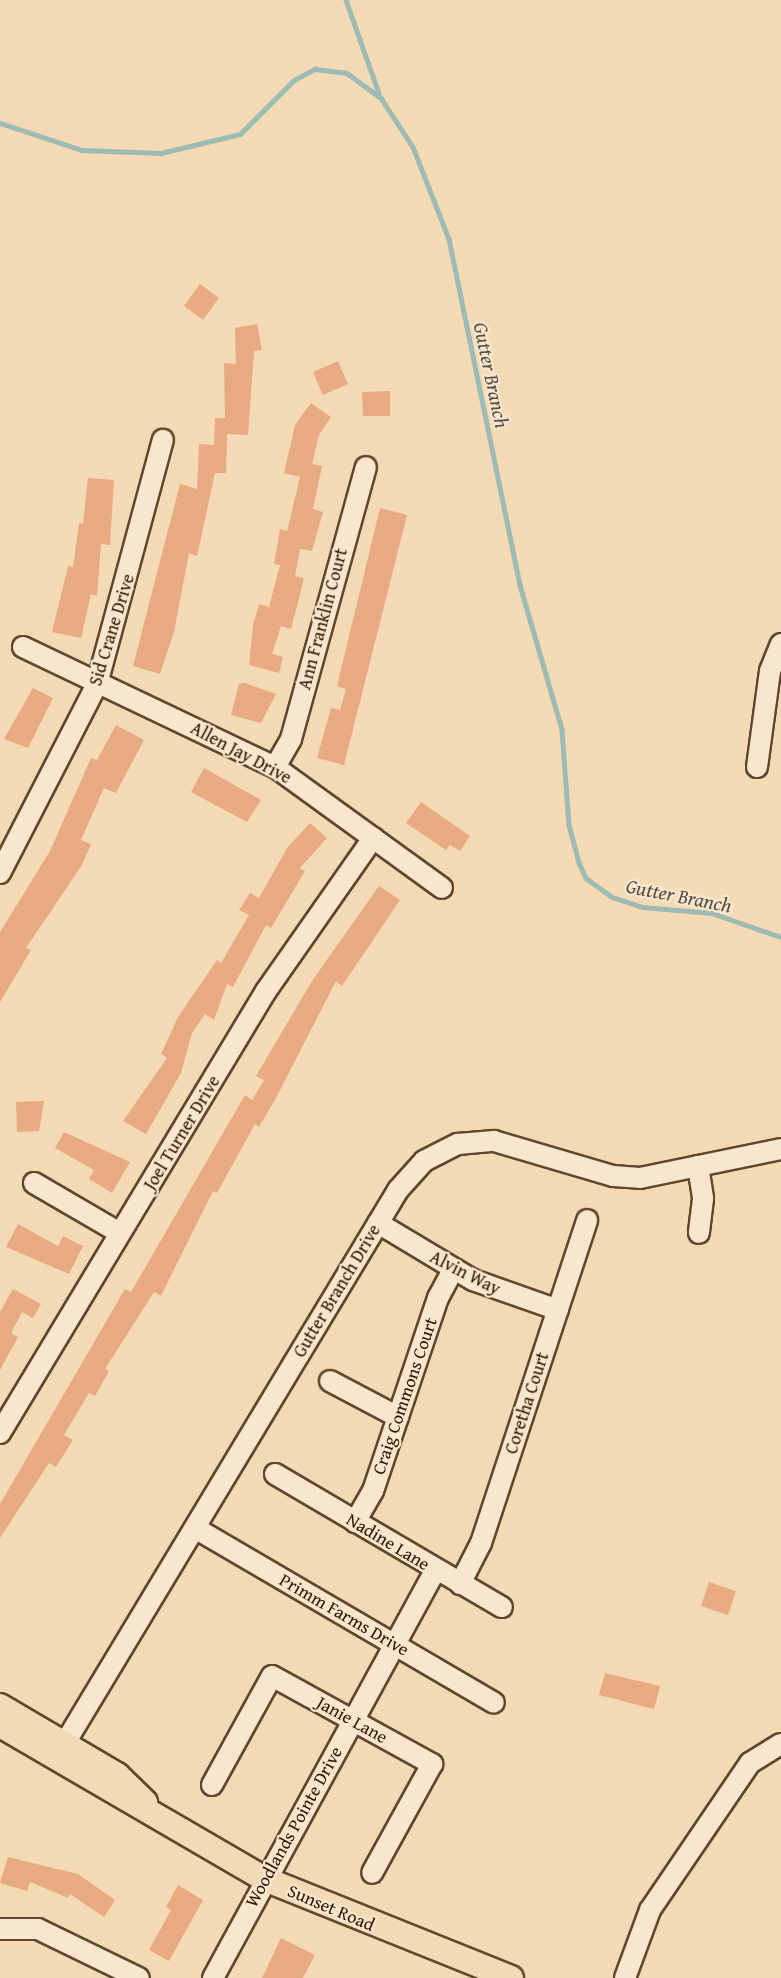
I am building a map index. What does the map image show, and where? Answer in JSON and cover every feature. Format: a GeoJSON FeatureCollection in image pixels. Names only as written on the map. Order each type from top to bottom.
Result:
{"type":"FeatureCollection","features":[{"type":"Feature","properties":{"kind":"main road","name":"Sunset Road"},"geometry":{"type":"LineString","coordinates":[[0,1706],[117,1775],[162,1817]]}},
{"type":"Feature","properties":{"kind":"main road","name":"Sunset Road"},"geometry":{"type":"LineString","coordinates":[[0,1725],[103,1789],[162,1817],[265,1879],[511,1978]]}},
{"type":"Feature","properties":{"kind":"street","name":"Sid Crane Drive"},"geometry":{"type":"LineString","coordinates":[[0,873],[97,684],[163,440]]}},
{"type":"Feature","properties":{"kind":"street","name":"Ann Franklin Court"},"geometry":{"type":"LineString","coordinates":[[275,767],[291,739],[366,467]]}},
{"type":"Feature","properties":{"kind":"street"},"geometry":{"type":"LineString","coordinates":[[757,767],[771,671],[781,644]]}},
{"type":"Feature","properties":{"kind":"street","name":"Allen Jay Drive"},"geometry":{"type":"LineString","coordinates":[[23,647],[275,767],[442,888]]}},
{"type":"Feature","properties":{"kind":"street","name":"Joel Turner Drive"},"geometry":{"type":"LineString","coordinates":[[0,1433],[289,954],[373,838]]}},
{"type":"Feature","properties":{"kind":"street","name":"Gutter Branch Drive"},"geometry":{"type":"LineString","coordinates":[[65,1743],[378,1223],[414,1170],[434,1154],[471,1142],[509,1143],[626,1178],[698,1167],[781,1149]]}},
{"type":"Feature","properties":{"kind":"street"},"geometry":{"type":"LineString","coordinates":[[698,1167],[703,1199],[699,1233]]}},
{"type":"Feature","properties":{"kind":"street"},"geometry":{"type":"LineString","coordinates":[[34,1183],[120,1233]]}},
{"type":"Feature","properties":{"kind":"street","name":"Coretha Court"},"geometry":{"type":"LineString","coordinates":[[460,1584],[481,1543],[587,1220]]}},
{"type":"Feature","properties":{"kind":"street","name":"Alvin Way"},"geometry":{"type":"LineString","coordinates":[[378,1223],[453,1270],[558,1310]]}},
{"type":"Feature","properties":{"kind":"street","name":"Craig Commons Court"},"geometry":{"type":"LineString","coordinates":[[355,1522],[373,1491],[438,1298],[453,1270]]}},
{"type":"Feature","properties":{"kind":"street"},"geometry":{"type":"LineString","coordinates":[[330,1381],[398,1417]]}},
{"type":"Feature","properties":{"kind":"street","name":"Nadine Lane"},"geometry":{"type":"LineString","coordinates":[[275,1474],[502,1608]]}},
{"type":"Feature","properties":{"kind":"street","name":"Primm Farms Drive"},"geometry":{"type":"LineString","coordinates":[[195,1528],[494,1703]]}},
{"type":"Feature","properties":{"kind":"street","name":"Woodlands Pointe Drive"},"geometry":{"type":"LineString","coordinates":[[213,1978],[265,1879],[396,1646],[435,1570]]}},
{"type":"Feature","properties":{"kind":"street","name":"Janie Lane"},"geometry":{"type":"LineString","coordinates":[[212,1785],[272,1676],[354,1721],[432,1764],[372,1873]]}},
{"type":"Feature","properties":{"kind":"street"},"geometry":{"type":"LineString","coordinates":[[625,1978],[650,1910],[750,1763],[781,1744]]}},
{"type":"Feature","properties":{"kind":"street"},"geometry":{"type":"LineString","coordinates":[[0,1929],[38,1929],[139,1978]]}},
{"type":"Feature","properties":{"kind":"building"},"geometry":{"type":"Polygon","coordinates":[[[200,284],[219,298],[203,320],[184,306],[200,284]]]}},
{"type":"Feature","properties":{"kind":"building"},"geometry":{"type":"Polygon","coordinates":[[[257,324],[262,350],[254,351],[248,435],[227,434],[226,473],[215,473],[197,556],[189,553],[174,632],[160,674],[133,666],[180,484],[197,489],[199,444],[214,445],[215,418],[225,418],[224,363],[236,364],[235,328],[257,324]]]}},
{"type":"Feature","properties":{"kind":"building"},"geometry":{"type":"Polygon","coordinates":[[[338,361],[348,384],[323,395],[313,372],[338,361]]]}},
{"type":"Feature","properties":{"kind":"building"},"geometry":{"type":"Polygon","coordinates":[[[390,391],[390,416],[363,416],[362,392],[390,391]]]}},
{"type":"Feature","properties":{"kind":"building"},"geometry":{"type":"Polygon","coordinates":[[[311,403],[331,417],[319,435],[312,464],[322,466],[313,509],[323,512],[312,551],[300,549],[295,576],[304,578],[291,629],[281,626],[272,654],[283,657],[279,673],[249,665],[253,625],[259,604],[269,607],[280,565],[274,564],[280,529],[287,531],[300,477],[284,473],[295,425],[311,403]]]}},
{"type":"Feature","properties":{"kind":"building"},"geometry":{"type":"Polygon","coordinates":[[[88,478],[114,480],[110,545],[101,544],[97,596],[91,594],[81,638],[52,632],[68,566],[73,567],[79,523],[83,524],[88,478]]]}},
{"type":"Feature","properties":{"kind":"building"},"geometry":{"type":"Polygon","coordinates":[[[380,508],[407,515],[344,765],[317,758],[331,708],[340,710],[346,689],[337,686],[380,508]]]}},
{"type":"Feature","properties":{"kind":"building"},"geometry":{"type":"Polygon","coordinates":[[[245,683],[276,694],[261,723],[231,715],[239,684],[245,683]]]}},
{"type":"Feature","properties":{"kind":"building"},"geometry":{"type":"Polygon","coordinates":[[[33,688],[53,698],[28,748],[4,739],[33,688]]]}},
{"type":"Feature","properties":{"kind":"building"},"geometry":{"type":"Polygon","coordinates":[[[116,725],[144,740],[116,793],[104,788],[81,840],[91,844],[82,865],[26,948],[31,950],[0,1002],[0,932],[50,851],[91,758],[97,760],[116,725]]]}},
{"type":"Feature","properties":{"kind":"building"},"geometry":{"type":"Polygon","coordinates":[[[204,768],[261,800],[247,822],[191,792],[204,768]]]}},
{"type":"Feature","properties":{"kind":"building"},"geometry":{"type":"Polygon","coordinates":[[[421,802],[470,836],[460,851],[450,845],[446,850],[406,823],[421,802]]]}},
{"type":"Feature","properties":{"kind":"building"},"geometry":{"type":"Polygon","coordinates":[[[310,823],[327,838],[300,868],[305,871],[271,928],[266,925],[233,987],[227,984],[214,1020],[205,1014],[192,1033],[181,1073],[146,1134],[123,1121],[167,1058],[161,1054],[178,1017],[217,960],[221,963],[249,915],[239,910],[250,893],[259,898],[287,848],[310,823]]]}},
{"type":"Feature","properties":{"kind":"building"},"geometry":{"type":"Polygon","coordinates":[[[379,886],[400,900],[342,986],[336,981],[276,1098],[259,1127],[255,1124],[217,1193],[213,1191],[161,1296],[154,1292],[105,1369],[109,1371],[95,1396],[89,1393],[64,1435],[73,1440],[56,1467],[49,1463],[0,1538],[0,1504],[125,1289],[131,1292],[245,1095],[252,1100],[264,1080],[256,1076],[312,981],[379,886]]]}},
{"type":"Feature","properties":{"kind":"building"},"geometry":{"type":"Polygon","coordinates":[[[44,1101],[39,1131],[17,1132],[16,1102],[44,1101]]]}},
{"type":"Feature","properties":{"kind":"building"},"geometry":{"type":"Polygon","coordinates":[[[64,1132],[130,1162],[112,1193],[89,1179],[94,1170],[55,1148],[64,1132]]]}},
{"type":"Feature","properties":{"kind":"building"},"geometry":{"type":"Polygon","coordinates":[[[18,1224],[58,1246],[63,1236],[83,1246],[69,1274],[6,1247],[18,1224]]]}},
{"type":"Feature","properties":{"kind":"building"},"geometry":{"type":"Polygon","coordinates":[[[13,1289],[41,1304],[33,1318],[22,1312],[11,1333],[18,1337],[0,1370],[0,1312],[13,1289]]]}},
{"type":"Feature","properties":{"kind":"building"},"geometry":{"type":"Polygon","coordinates":[[[709,1582],[736,1591],[728,1615],[701,1606],[709,1582]]]}},
{"type":"Feature","properties":{"kind":"building"},"geometry":{"type":"Polygon","coordinates":[[[605,1673],[660,1686],[654,1709],[599,1695],[605,1673]]]}},
{"type":"Feature","properties":{"kind":"building"},"geometry":{"type":"Polygon","coordinates":[[[8,1857],[78,1874],[115,1900],[104,1917],[70,1894],[68,1898],[30,1882],[27,1891],[0,1883],[8,1857]]]}},
{"type":"Feature","properties":{"kind":"building"},"geometry":{"type":"Polygon","coordinates":[[[178,1885],[203,1900],[169,1961],[149,1950],[171,1910],[166,1907],[178,1885]]]}},
{"type":"Feature","properties":{"kind":"building"},"geometry":{"type":"Polygon","coordinates":[[[281,1938],[315,1955],[303,1978],[262,1978],[281,1938]]]}},
{"type":"Feature","properties":{"kind":"waterway"},"geometry":{"type":"LineString","coordinates":[[346,0],[379,93]]}},
{"type":"Feature","properties":{"kind":"waterway","name":"Gutter Branch"},"geometry":{"type":"LineString","coordinates":[[0,123],[82,150],[161,153],[240,134],[294,80],[315,69],[347,73],[381,98],[413,147],[449,239],[520,585],[562,730],[569,825],[579,863],[586,878],[612,897],[643,907],[712,913],[781,937]]}}]}
